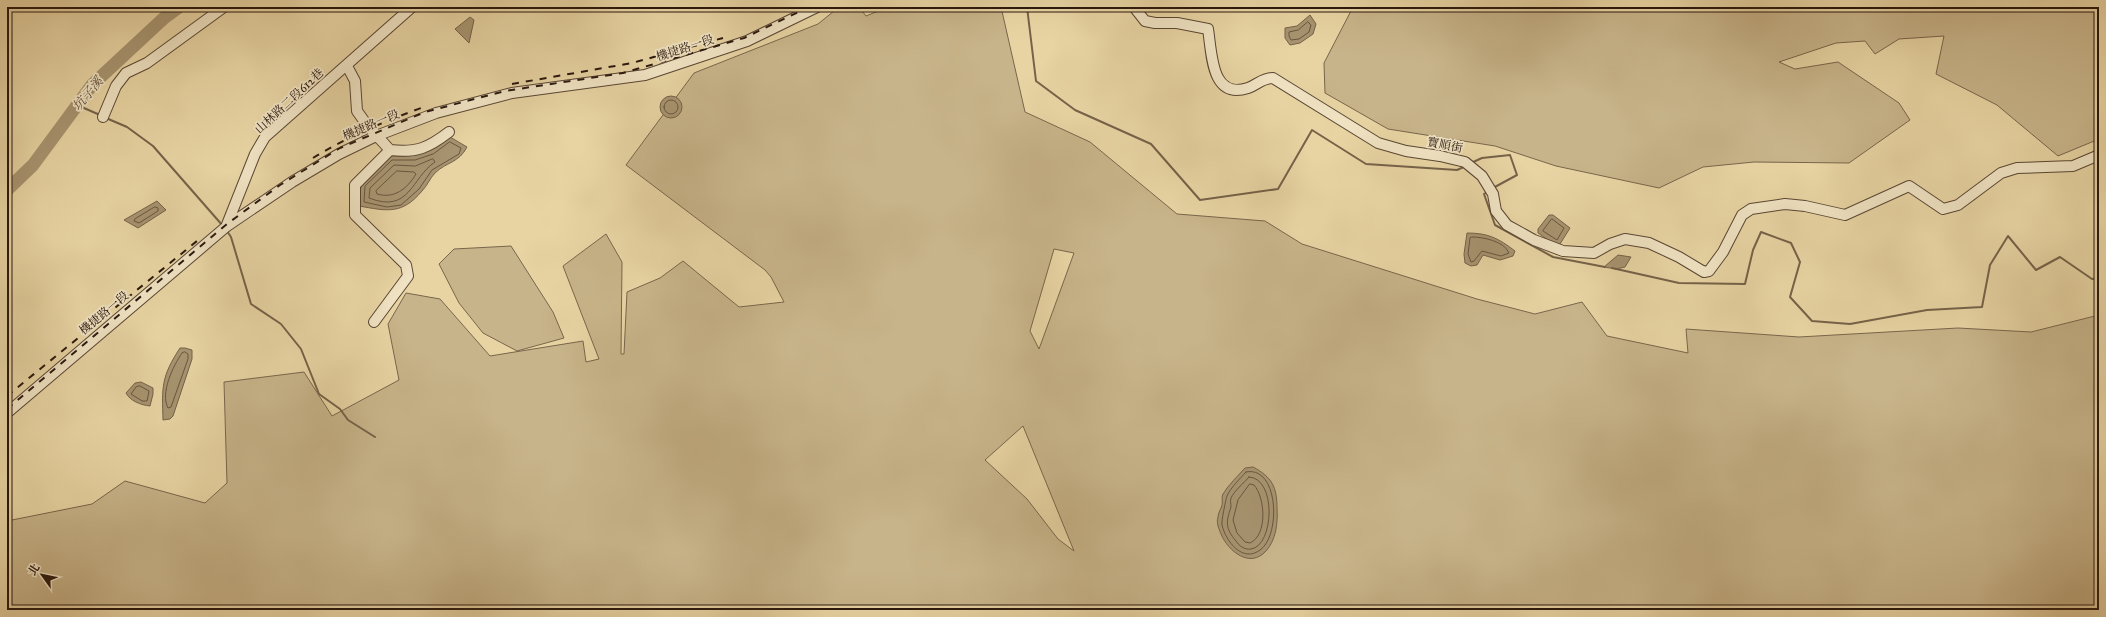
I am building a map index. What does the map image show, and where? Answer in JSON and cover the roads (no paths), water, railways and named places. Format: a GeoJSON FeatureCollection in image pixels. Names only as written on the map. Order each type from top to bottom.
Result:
{"type":"FeatureCollection","features":[{"type":"Feature","properties":{"kind":"street"},"geometry":{"type":"LineString","coordinates":[[103,116],[116,86],[126,73],[147,63],[224,7]]}},
{"type":"Feature","properties":{"kind":"street","name":"山林路二段612巷"},"geometry":{"type":"LineString","coordinates":[[225,229],[255,154],[266,138],[412,7]]}},
{"type":"Feature","properties":{"kind":"street","name":"機捷路一段"},"geometry":{"type":"LineString","coordinates":[[7,413],[225,229],[292,182],[339,154],[376,136],[436,113],[512,93],[645,74],[747,41],[817,7]]}},
{"type":"Feature","properties":{"kind":"street","name":"寶順街"},"geometry":{"type":"LineString","coordinates":[[1134,7],[1145,21],[1208,29],[1216,75],[1223,87],[1232,91],[1248,88],[1266,78],[1273,78],[1378,143],[1406,151],[1440,156],[1466,162],[1482,176],[1493,194],[1496,211],[1507,225],[1534,240],[1563,251],[1594,253],[1610,244],[1625,239],[1649,243],[1679,257],[1704,272],[1709,271],[1723,252],[1742,215],[1751,209],[1786,204],[1805,206],[1845,216],[1909,186],[1943,209],[1958,205],[2001,173],[2017,168],[2073,166],[2099,155]]}},
{"type":"Feature","properties":{"kind":"street"},"geometry":{"type":"LineString","coordinates":[[347,66],[355,81],[358,111],[376,136],[390,150],[409,152],[430,147],[450,132]]}},
{"type":"Feature","properties":{"kind":"street"},"geometry":{"type":"LineString","coordinates":[[374,322],[408,276],[406,265],[355,215],[355,185],[390,150]]}},
{"type":"Feature","properties":{"kind":"water"},"geometry":{"type":"Polygon","coordinates":[[[1310,15],[1316,24],[1313,34],[1300,43],[1290,45],[1285,38],[1285,28],[1297,26],[1310,15]]]}},
{"type":"Feature","properties":{"kind":"water"},"geometry":{"type":"Polygon","coordinates":[[[470,17],[474,20],[469,43],[455,29],[470,17]]]}},
{"type":"Feature","properties":{"kind":"water"},"geometry":{"type":"Polygon","coordinates":[[[671,96],[679,99],[682,107],[679,115],[671,118],[663,115],[660,107],[663,99],[671,96]]]}},
{"type":"Feature","properties":{"kind":"water"},"geometry":{"type":"Polygon","coordinates":[[[450,137],[467,147],[460,156],[435,173],[415,199],[401,208],[386,210],[359,206],[361,185],[391,156],[417,155],[429,151],[450,137]]]}},
{"type":"Feature","properties":{"kind":"water"},"geometry":{"type":"Polygon","coordinates":[[[157,201],[166,210],[138,228],[124,220],[157,201]]]}},
{"type":"Feature","properties":{"kind":"water"},"geometry":{"type":"Polygon","coordinates":[[[1549,215],[1553,215],[1570,228],[1560,244],[1554,244],[1538,233],[1538,229],[1549,215]]]}},
{"type":"Feature","properties":{"kind":"water"},"geometry":{"type":"Polygon","coordinates":[[[1467,233],[1487,235],[1498,240],[1515,251],[1513,256],[1500,260],[1483,255],[1477,265],[1471,266],[1465,263],[1464,254],[1467,233]]]}},
{"type":"Feature","properties":{"kind":"water"},"geometry":{"type":"Polygon","coordinates":[[[1618,255],[1631,257],[1625,267],[1616,269],[1604,267],[1618,255]]]}},
{"type":"Feature","properties":{"kind":"water"},"geometry":{"type":"Polygon","coordinates":[[[180,348],[192,350],[192,359],[173,416],[170,419],[163,420],[164,382],[169,367],[180,348]]]}},
{"type":"Feature","properties":{"kind":"water"},"geometry":{"type":"Polygon","coordinates":[[[141,382],[153,388],[150,406],[136,402],[126,393],[135,383],[141,382]]]}},
{"type":"Feature","properties":{"kind":"water"},"geometry":{"type":"Polygon","coordinates":[[[1253,467],[1265,475],[1272,483],[1277,501],[1277,525],[1272,542],[1266,551],[1260,556],[1247,558],[1234,552],[1224,540],[1217,521],[1222,505],[1222,495],[1225,490],[1245,468],[1253,467]]]}},
{"type":"Feature","properties":{"kind":"waterway","name":"坑子溪"},"geometry":{"type":"LineString","coordinates":[[7,190],[33,165],[92,85],[164,18],[179,7]]}},
{"type":"Feature","properties":{"kind":"waterway"},"geometry":{"type":"LineString","coordinates":[[1027,7],[1036,81],[1075,110],[1151,144],[1200,200],[1278,189],[1312,130],[1366,164],[1457,170],[1466,166]]}},
{"type":"Feature","properties":{"kind":"waterway"},"geometry":{"type":"LineString","coordinates":[[77,105],[100,115]]}},
{"type":"Feature","properties":{"kind":"waterway"},"geometry":{"type":"LineString","coordinates":[[106,118],[127,127],[153,146],[223,226]]}},
{"type":"Feature","properties":{"kind":"waterway"},"geometry":{"type":"LineString","coordinates":[[1471,163],[1482,158],[1510,155],[1517,175],[1493,188]]}},
{"type":"Feature","properties":{"kind":"waterway"},"geometry":{"type":"LineString","coordinates":[[1487,192],[1484,194],[1495,225],[1553,257],[1605,267]]}},
{"type":"Feature","properties":{"kind":"waterway"},"geometry":{"type":"LineString","coordinates":[[227,231],[231,237],[251,304],[281,324],[301,349],[319,394],[340,409],[348,420],[375,437]]}},
{"type":"Feature","properties":{"kind":"waterway"},"geometry":{"type":"LineString","coordinates":[[1612,268],[1679,283],[1745,284],[1753,250],[1761,232],[1791,243],[1800,262],[1790,297],[1812,321],[1850,324],[1927,310],[1982,307],[1990,265],[2008,236],[2036,270],[2060,257],[2092,279],[2099,278]]}},
{"type":"Feature","properties":{"kind":"railway"},"geometry":{"type":"LineString","coordinates":[[7,409],[227,224],[280,185],[340,148],[425,112],[505,91],[623,73],[744,38],[809,7]]}},
{"type":"Feature","properties":{"kind":"railway"},"geometry":{"type":"LineString","coordinates":[[512,84],[632,63],[723,38]]}},
{"type":"Feature","properties":{"kind":"railway"},"geometry":{"type":"LineString","coordinates":[[313,158],[366,130],[421,108]]}},
{"type":"Feature","properties":{"kind":"railway"},"geometry":{"type":"LineString","coordinates":[[7,396],[197,241]]}}]}
